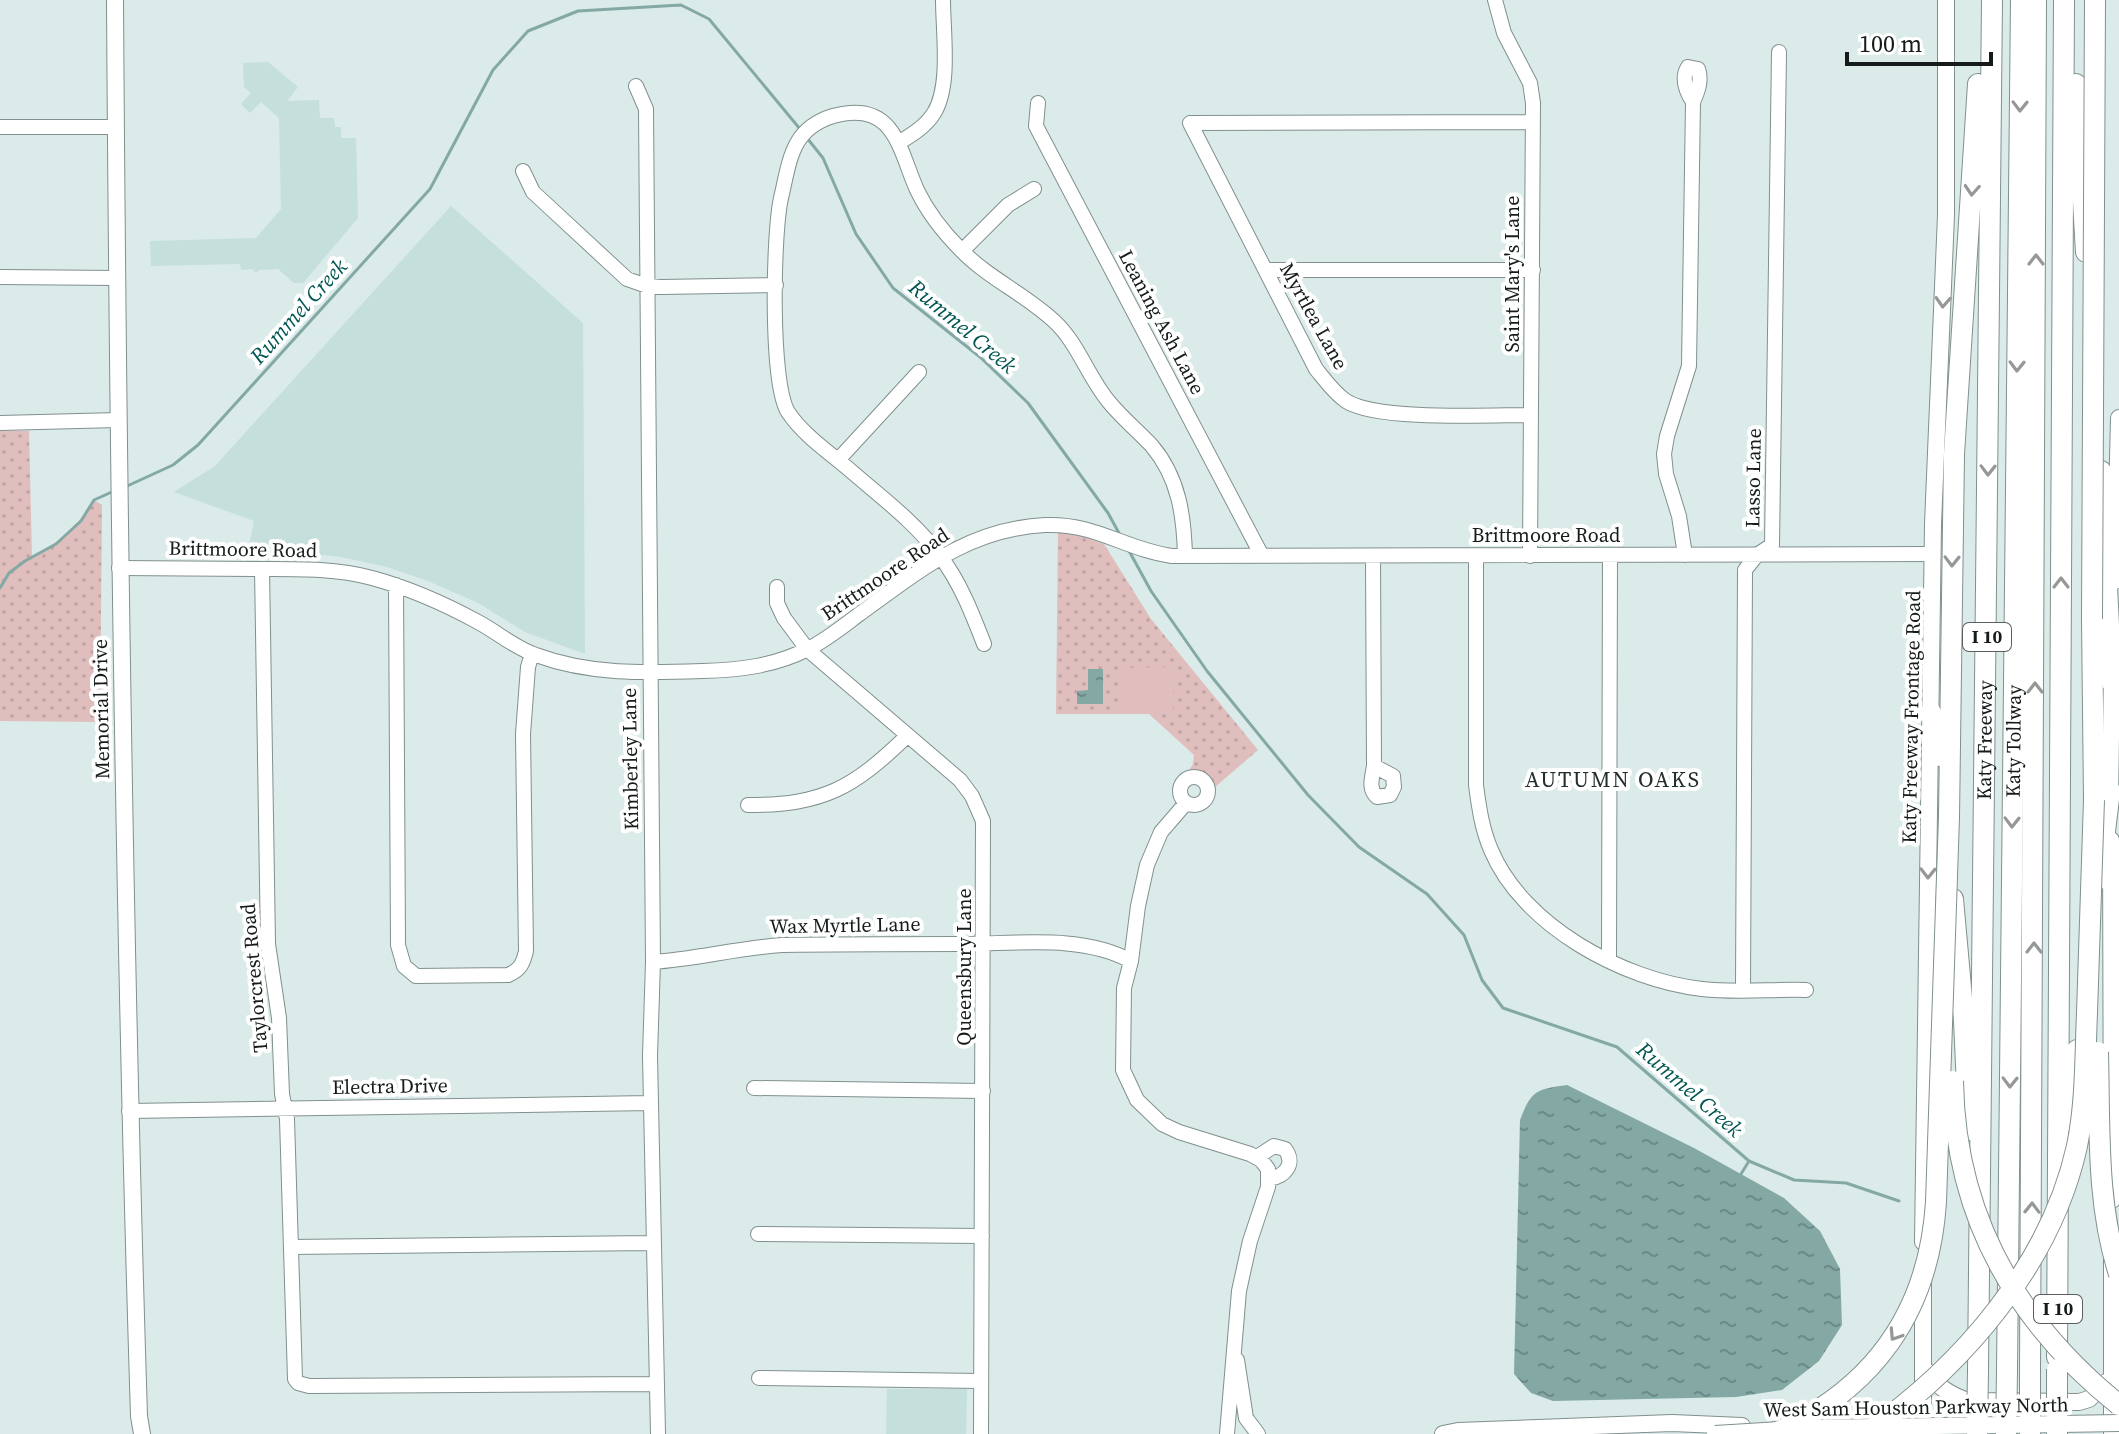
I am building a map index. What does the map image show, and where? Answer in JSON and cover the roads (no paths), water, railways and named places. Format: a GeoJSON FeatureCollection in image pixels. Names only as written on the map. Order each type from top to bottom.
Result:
{"type":"FeatureCollection","features":[{"type":"Feature","properties":{"kind":"highway"},"geometry":{"type":"LineString","coordinates":[[1982,0],[1957,404],[1950,643],[1949,817],[1954,1118],[1972,1204],[1994,1257],[2019,1297],[2069,1359],[2119,1405]]}},
{"type":"Feature","properties":{"kind":"highway","name":"Katy Freeway"},"geometry":{"type":"LineString","coordinates":[[1977,1434],[1992,0]]}},
{"type":"Feature","properties":{"kind":"highway","name":"Katy Tollway"},"geometry":{"type":"LineString","coordinates":[[2006,1434],[2021,0]]}},
{"type":"Feature","properties":{"kind":"highway","name":"Katy Tollway"},"geometry":{"type":"LineString","coordinates":[[2030,1434],[2036,0]]}},
{"type":"Feature","properties":{"kind":"highway","name":"I 10"},"geometry":{"type":"LineString","coordinates":[[2057,1434],[2064,0]]}},
{"type":"Feature","properties":{"kind":"highway"},"geometry":{"type":"LineString","coordinates":[[2072,0],[2079,160],[2107,554],[2112,683]]}},
{"type":"Feature","properties":{"kind":"highway"},"geometry":{"type":"LineString","coordinates":[[2095,0],[2092,619],[2102,795],[2102,1192],[2106,1230],[2119,1274]]}},
{"type":"Feature","properties":{"kind":"highway"},"geometry":{"type":"LineString","coordinates":[[1931,712],[1939,740],[1964,1021],[1980,1274]]}},
{"type":"Feature","properties":{"kind":"highway"},"geometry":{"type":"LineString","coordinates":[[2058,1249],[2102,795]]}},
{"type":"Feature","properties":{"kind":"highway"},"geometry":{"type":"LineString","coordinates":[[1876,1432],[1924,1388],[1983,1325],[2025,1268],[2060,1201],[2077,1146],[2084,1094],[2102,795]]}},
{"type":"Feature","properties":{"kind":"highway"},"geometry":{"type":"LineString","coordinates":[[1773,1434],[1830,1403],[1870,1368],[1903,1323],[1926,1268],[1936,1202],[1949,817]]}},
{"type":"Feature","properties":{"kind":"main road","name":"Memorial Drive"},"geometry":{"type":"LineString","coordinates":[[115,0],[119,568],[129,1111],[140,1434]]}},
{"type":"Feature","properties":{"kind":"main road","name":"Katy Freeway Frontage Road"},"geometry":{"type":"LineString","coordinates":[[1923,1432],[1933,554],[1946,215],[1946,0]]}},
{"type":"Feature","properties":{"kind":"main road"},"geometry":{"type":"LineString","coordinates":[[1443,1434],[1672,1423],[1876,1432],[2115,1427],[2102,795],[2112,683],[2118,553],[2119,418]]}},
{"type":"Feature","properties":{"kind":"main road"},"geometry":{"type":"LineString","coordinates":[[1923,1364],[1936,1384],[1968,1401],[2079,1402],[2089,1399],[2116,1380]]}},
{"type":"Feature","properties":{"kind":"main road"},"geometry":{"type":"LineString","coordinates":[[1876,1432],[1908,1396],[1923,1364]]}},
{"type":"Feature","properties":{"kind":"main road","name":"West Sam Houston Parkway North"},"geometry":{"type":"LineString","coordinates":[[1715,1434],[1814,1428],[2115,1427]]}},
{"type":"Feature","properties":{"kind":"street"},"geometry":{"type":"LineString","coordinates":[[900,142],[925,125],[939,102],[943,87],[943,0]]}},
{"type":"Feature","properties":{"kind":"street","name":"Saint Mary's Lane"},"geometry":{"type":"LineString","coordinates":[[1495,0],[1504,33],[1530,83],[1533,122],[1530,556]]}},
{"type":"Feature","properties":{"kind":"street","name":"Lasso Lane"},"geometry":{"type":"LineString","coordinates":[[1743,989],[1745,570],[1757,555],[1772,545],[1779,52]]}},
{"type":"Feature","properties":{"kind":"street","name":"Kimberley Lane"},"geometry":{"type":"LineString","coordinates":[[636,86],[646,109],[653,962],[651,1103],[658,1434]]}},
{"type":"Feature","properties":{"kind":"street"},"geometry":{"type":"LineString","coordinates":[[1685,555],[1664,454],[1689,366],[1693,102]]}},
{"type":"Feature","properties":{"kind":"street","name":"Leaning Ash Lane"},"geometry":{"type":"LineString","coordinates":[[1038,103],[1036,126],[1262,556]]}},
{"type":"Feature","properties":{"kind":"street"},"geometry":{"type":"LineString","coordinates":[[984,644],[970,609],[940,556],[908,522],[808,435],[789,412],[780,393],[776,369],[776,285],[780,203],[797,142],[811,125],[843,114],[863,114],[881,121],[900,142],[918,192],[945,233],[962,251],[1054,321],[1068,336],[1108,401],[1154,449],[1167,468],[1184,515],[1185,556]]}},
{"type":"Feature","properties":{"kind":"street","name":"Myrtlea Lane"},"geometry":{"type":"LineString","coordinates":[[1531,415],[1384,413],[1347,402],[1316,369],[1190,123],[1533,122]]}},
{"type":"Feature","properties":{"kind":"street"},"geometry":{"type":"LineString","coordinates":[[0,127],[116,127]]}},
{"type":"Feature","properties":{"kind":"street"},"geometry":{"type":"LineString","coordinates":[[523,171],[533,192],[627,279],[647,286],[776,285]]}},
{"type":"Feature","properties":{"kind":"street"},"geometry":{"type":"LineString","coordinates":[[962,251],[1008,205],[1034,189]]}},
{"type":"Feature","properties":{"kind":"street"},"geometry":{"type":"LineString","coordinates":[[1266,270],[1533,270]]}},
{"type":"Feature","properties":{"kind":"street"},"geometry":{"type":"LineString","coordinates":[[0,277],[117,278]]}},
{"type":"Feature","properties":{"kind":"street"},"geometry":{"type":"LineString","coordinates":[[838,460],[919,372]]}},
{"type":"Feature","properties":{"kind":"street"},"geometry":{"type":"LineString","coordinates":[[0,423],[118,420]]}},
{"type":"Feature","properties":{"kind":"street","name":"Brittmoore Road"},"geometry":{"type":"LineString","coordinates":[[119,568],[319,569],[347,573],[396,585],[479,622],[532,654],[595,671],[649,673],[756,668],[807,649],[940,556],[982,536],[1036,526],[1076,525],[1152,553],[1185,556],[1933,554]]}},
{"type":"Feature","properties":{"kind":"street"},"geometry":{"type":"LineString","coordinates":[[1609,961],[1610,555]]}},
{"type":"Feature","properties":{"kind":"street"},"geometry":{"type":"LineString","coordinates":[[1373,556],[1374,766]]}},
{"type":"Feature","properties":{"kind":"street"},"geometry":{"type":"LineString","coordinates":[[1476,556],[1476,785],[1480,818],[1504,875],[1545,920],[1609,961],[1657,980],[1703,989],[1806,990]]}},
{"type":"Feature","properties":{"kind":"street","name":"Taylorcrest Road"},"geometry":{"type":"LineString","coordinates":[[262,569],[268,944],[279,1018],[287,1119],[295,1379],[303,1386],[657,1384]]}},
{"type":"Feature","properties":{"kind":"street"},"geometry":{"type":"LineString","coordinates":[[396,585],[398,945],[404,966],[416,976],[508,975],[517,971],[523,963],[526,951],[523,734],[528,667],[532,654]]}},
{"type":"Feature","properties":{"kind":"street","name":"Queensbury Lane"},"geometry":{"type":"LineString","coordinates":[[777,587],[777,603],[784,618],[807,649],[960,780],[979,808],[985,837],[981,1434]]}},
{"type":"Feature","properties":{"kind":"street"},"geometry":{"type":"LineString","coordinates":[[748,805],[775,805],[829,795],[874,768],[907,736]]}},
{"type":"Feature","properties":{"kind":"street"},"geometry":{"type":"LineString","coordinates":[[1186,803],[1161,832],[1147,865],[1124,988],[1123,1070],[1137,1100],[1151,1116],[1171,1128],[1257,1157],[1265,1164],[1268,1179],[1242,1272],[1227,1434]]}},
{"type":"Feature","properties":{"kind":"street","name":"Wax Myrtle Lane"},"geometry":{"type":"LineString","coordinates":[[653,962],[782,945],[984,944],[1088,947],[1112,951],[1131,961]]}},
{"type":"Feature","properties":{"kind":"street"},"geometry":{"type":"LineString","coordinates":[[754,1088],[983,1091]]}},
{"type":"Feature","properties":{"kind":"street","name":"Electra Drive"},"geometry":{"type":"LineString","coordinates":[[129,1111],[651,1103]]}},
{"type":"Feature","properties":{"kind":"street"},"geometry":{"type":"LineString","coordinates":[[1257,1157],[1274,1146],[1285,1149],[1289,1155],[1290,1164],[1286,1172],[1268,1179]]}},
{"type":"Feature","properties":{"kind":"street"},"geometry":{"type":"LineString","coordinates":[[758,1234],[982,1236]]}},
{"type":"Feature","properties":{"kind":"street"},"geometry":{"type":"LineString","coordinates":[[291,1247],[653,1243]]}},
{"type":"Feature","properties":{"kind":"street"},"geometry":{"type":"LineString","coordinates":[[1235,1352],[1246,1418],[1258,1434]]}},
{"type":"Feature","properties":{"kind":"street"},"geometry":{"type":"LineString","coordinates":[[759,1378],[981,1381]]}},
{"type":"Feature","properties":{"kind":"water"},"geometry":{"type":"Polygon","coordinates":[[[1088,669],[1103,669],[1103,704],[1077,704],[1077,691],[1088,690],[1088,669]]]}},
{"type":"Feature","properties":{"kind":"water"},"geometry":{"type":"Polygon","coordinates":[[[1567,1085],[1694,1148],[1784,1198],[1820,1231],[1840,1269],[1842,1325],[1819,1361],[1782,1390],[1736,1397],[1553,1401],[1531,1393],[1514,1374],[1520,1120],[1536,1093],[1567,1085]]]}},
{"type":"Feature","properties":{"kind":"waterway","name":"Rummel Creek"},"geometry":{"type":"LineString","coordinates":[[125,487],[173,465],[198,445],[430,189],[493,70],[528,31],[578,11],[681,5],[709,19],[800,129]]}},
{"type":"Feature","properties":{"kind":"waterway","name":"Rummel Creek"},"geometry":{"type":"LineString","coordinates":[[807,138],[823,158],[856,234],[893,288],[980,357],[1028,403],[1108,513],[1120,535]]}},
{"type":"Feature","properties":{"kind":"waterway","name":"Rummel Creek"},"geometry":{"type":"LineString","coordinates":[[0,588],[9,573],[56,544],[81,521],[94,500],[114,491]]}},
{"type":"Feature","properties":{"kind":"waterway","name":"Rummel Creek"},"geometry":{"type":"LineString","coordinates":[[1128,549],[1151,591],[1207,671],[1308,795],[1359,847],[1427,894],[1464,935],[1482,980],[1503,1008],[1617,1047],[1749,1161],[1794,1180],[1846,1183],[1899,1201]]}},
{"type":"Feature","properties":{"kind":"waterway"},"geometry":{"type":"LineString","coordinates":[[1741,1174],[1749,1161]]}},
{"type":"Feature","properties":{"kind":"district","name":"AUTUMN OAKS"},"geometry":{"type":"Point","coordinates":[1613,779]}}]}
